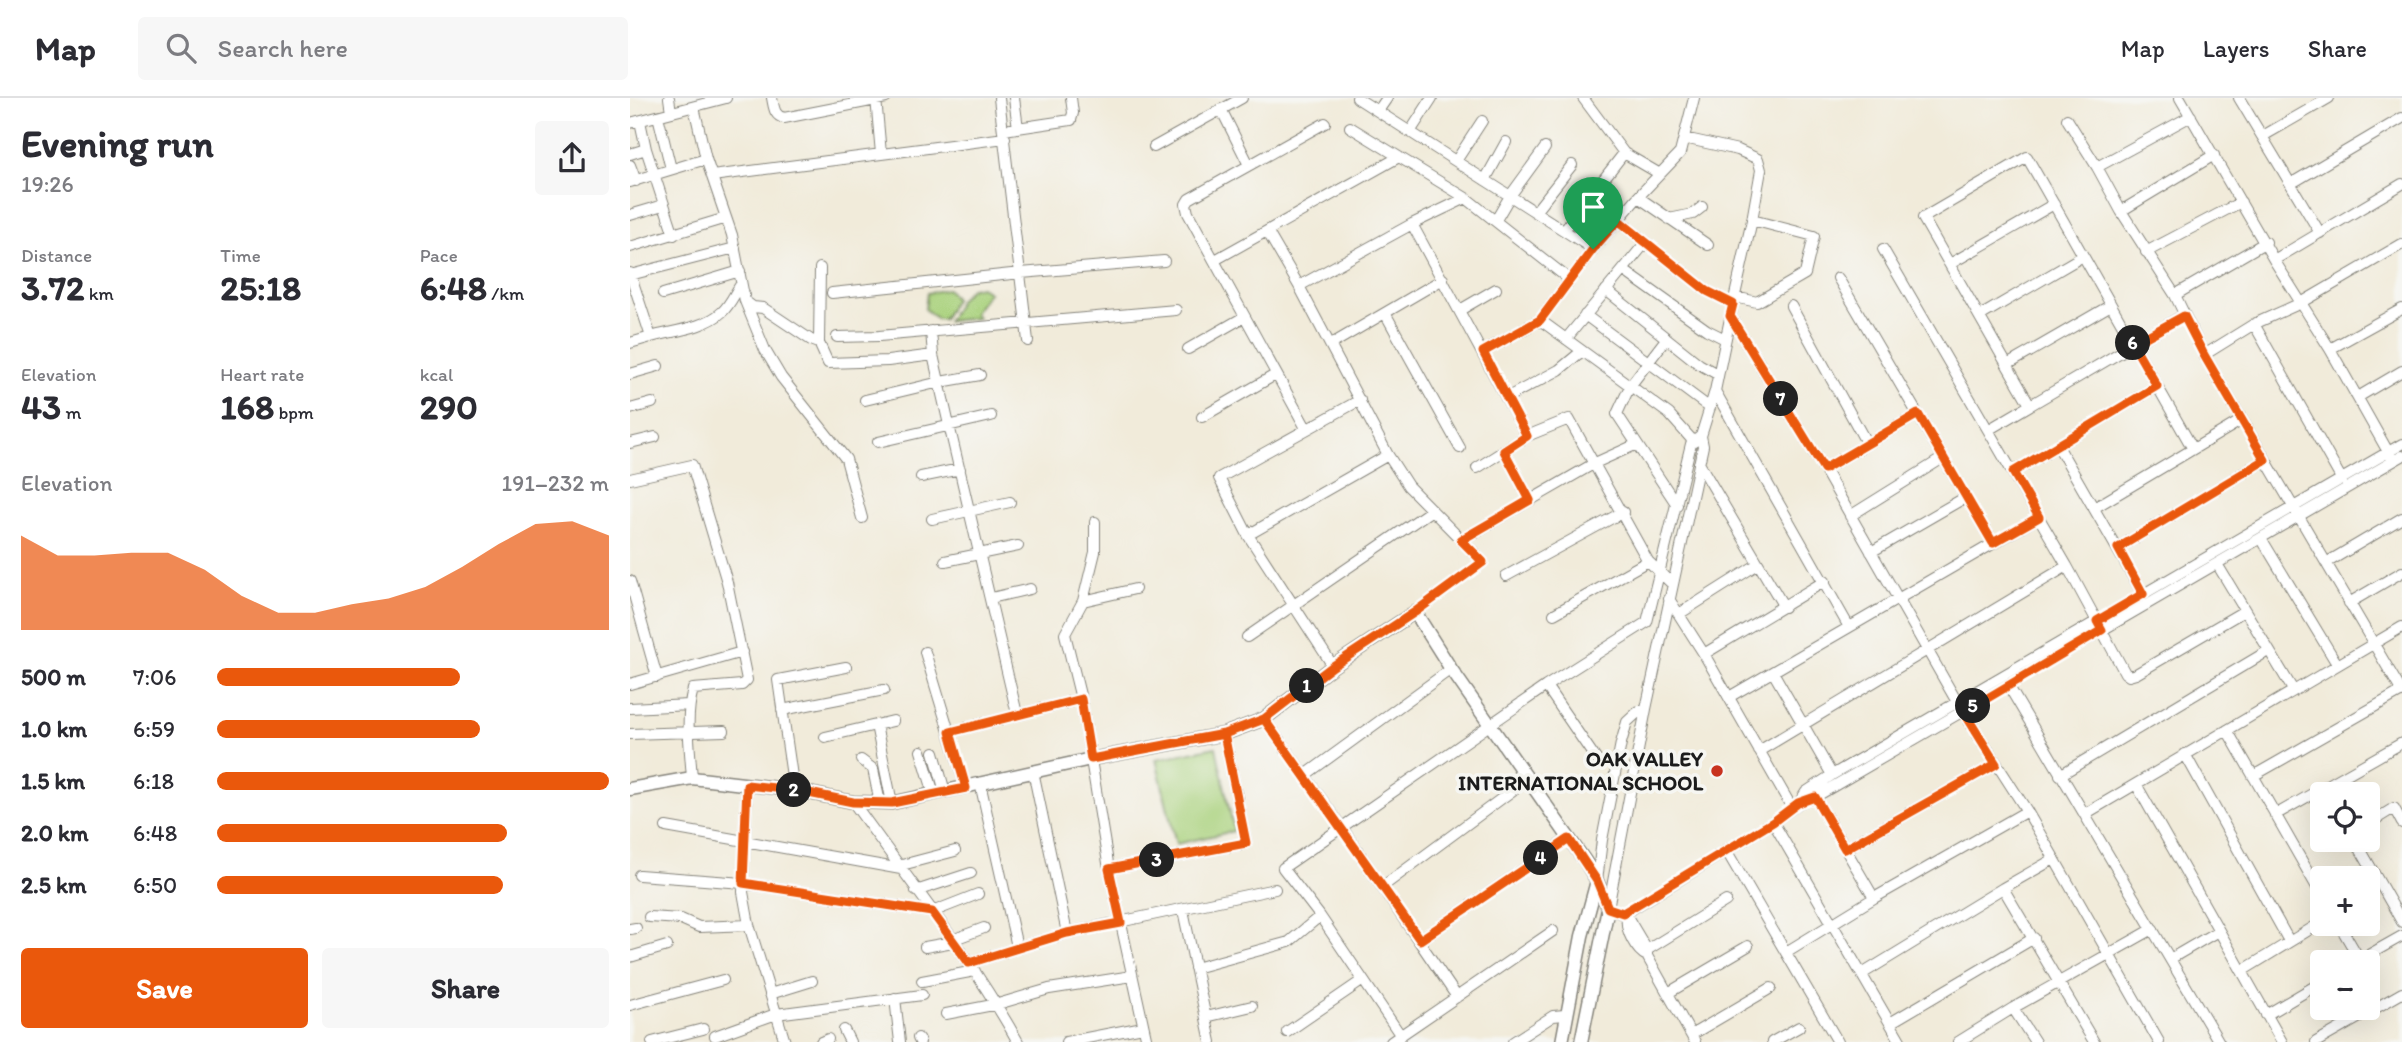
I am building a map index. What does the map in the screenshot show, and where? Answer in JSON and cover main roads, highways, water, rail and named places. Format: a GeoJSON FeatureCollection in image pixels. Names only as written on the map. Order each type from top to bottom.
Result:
{"type":"FeatureCollection","features":[{"type":"Feature","properties":{"kind":"place","name":"OAK VALLEY INTERNATIONAL SCHOOL"},"geometry":{"type":"Point","coordinates":[1717,771]}}]}
